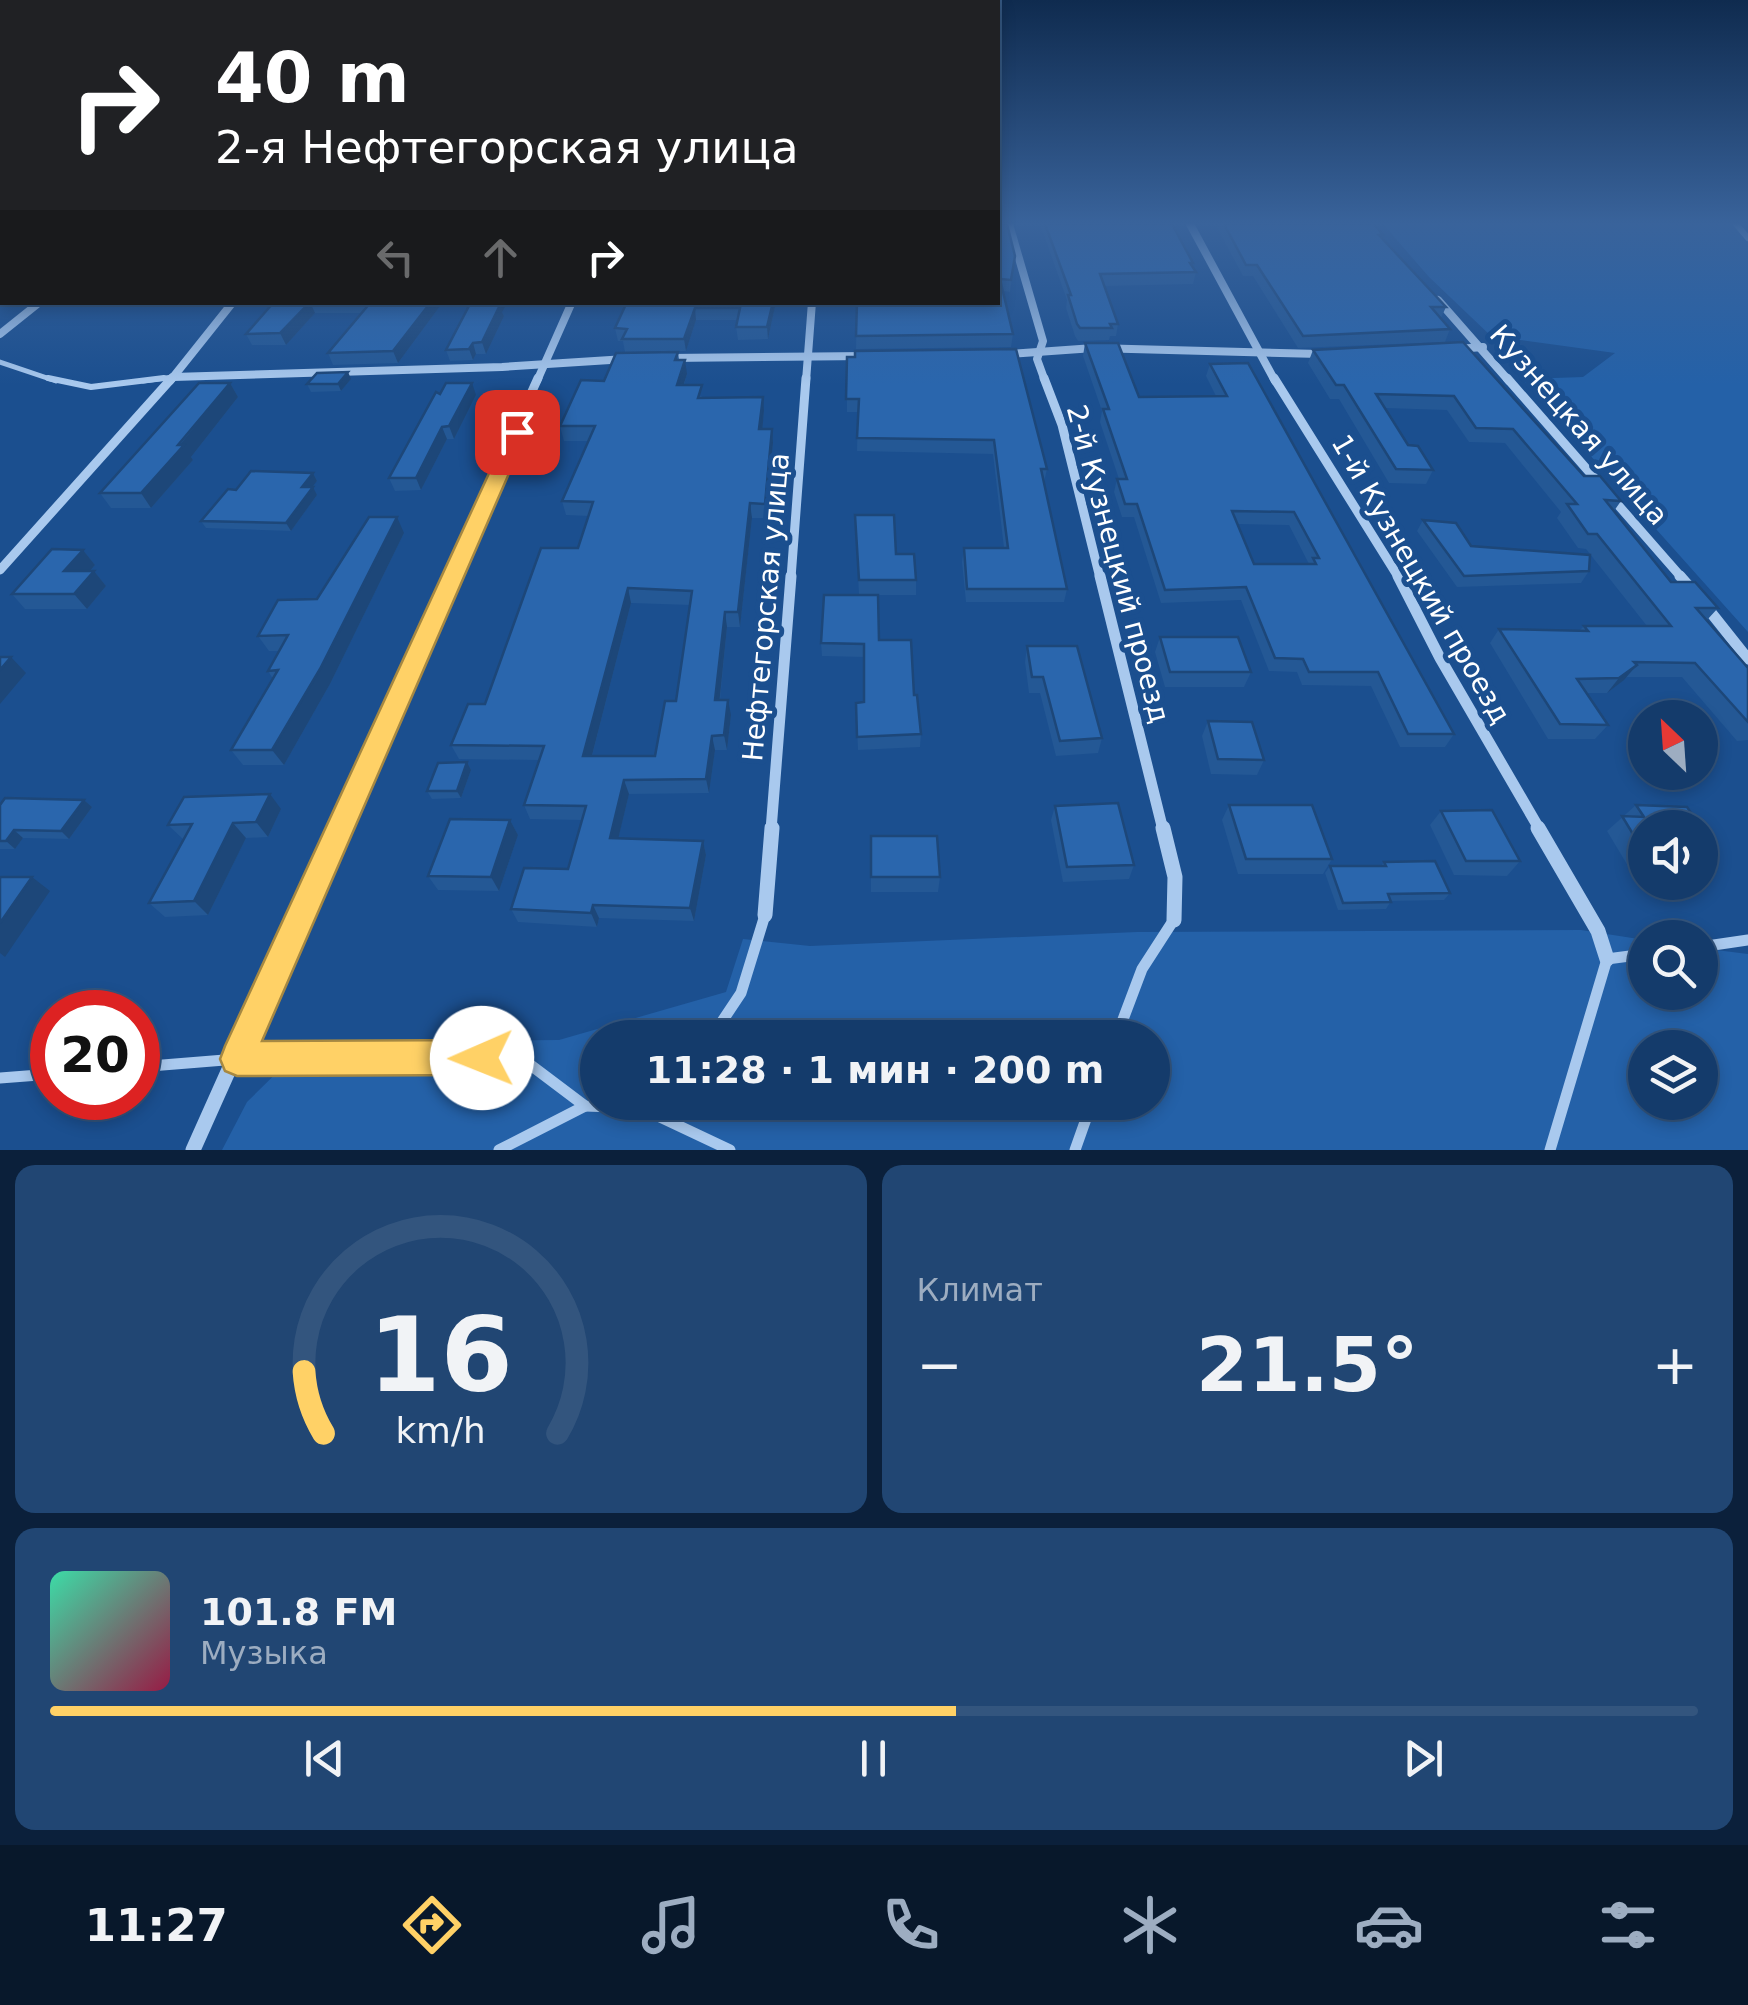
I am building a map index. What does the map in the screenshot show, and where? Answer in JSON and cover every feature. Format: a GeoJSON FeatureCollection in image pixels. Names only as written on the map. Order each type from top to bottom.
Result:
{"type":"FeatureCollection","features":[{"type":"Feature","properties":{"kind":"street","name":"2-й Кузнецкий проезд"},"geometry":{"type":"LineString","coordinates":[[1025,278],[1043,340],[1038,359],[1062,425],[1176,877],[1174,920]]}},
{"type":"Feature","properties":{"kind":"street","name":"1-й Кузнецкий проезд"},"geometry":{"type":"LineString","coordinates":[[1218,278],[1257,352],[1392,563],[1440,658],[1598,931],[1608,959]]}},
{"type":"Feature","properties":{"kind":"street","name":"Кузнецкая улица"},"geometry":{"type":"LineString","coordinates":[[1433,294],[1483,347],[1748,658]]}},
{"type":"Feature","properties":{"kind":"street"},"geometry":{"type":"LineString","coordinates":[[0,334],[36,305]]}},
{"type":"Feature","properties":{"kind":"street"},"geometry":{"type":"LineString","coordinates":[[0,570],[173,377],[231,305]]}},
{"type":"Feature","properties":{"kind":"street"},"geometry":{"type":"LineString","coordinates":[[193,1150],[237,1059],[571,305]]}},
{"type":"Feature","properties":{"kind":"street","name":"Нефтегорская улица"},"geometry":{"type":"LineString","coordinates":[[764,915],[812,305]]}},
{"type":"Feature","properties":{"kind":"street"},"geometry":{"type":"LineString","coordinates":[[1442,349],[1483,347]]}},
{"type":"Feature","properties":{"kind":"street"},"geometry":{"type":"LineString","coordinates":[[1005,354],[1058,348],[1257,352],[1282,356],[1335,353]]}},
{"type":"Feature","properties":{"kind":"street"},"geometry":{"type":"LineString","coordinates":[[661,358],[868,356]]}},
{"type":"Feature","properties":{"kind":"street"},"geometry":{"type":"LineString","coordinates":[[173,377],[643,359]]}},
{"type":"Feature","properties":{"kind":"lane"},"geometry":{"type":"LineString","coordinates":[[0,362],[66,384],[92,387],[173,377]]}},
{"type":"Feature","properties":{"kind":"lane"},"geometry":{"type":"LineString","coordinates":[[723,1020],[740,993],[764,915]]}},
{"type":"Feature","properties":{"kind":"lane"},"geometry":{"type":"LineString","coordinates":[[1123,1020],[1142,969],[1174,920]]}},
{"type":"Feature","properties":{"kind":"lane"},"geometry":{"type":"LineString","coordinates":[[1718,944],[1748,940]]}},
{"type":"Feature","properties":{"kind":"lane"},"geometry":{"type":"LineString","coordinates":[[1550,1150],[1608,959],[1628,956]]}},
{"type":"Feature","properties":{"kind":"lane"},"geometry":{"type":"LineString","coordinates":[[160,1065],[237,1059],[520,1057],[580,1102]]}},
{"type":"Feature","properties":{"kind":"lane"},"geometry":{"type":"LineString","coordinates":[[0,1078],[30,1076]]}},
{"type":"Feature","properties":{"kind":"lane"},"geometry":{"type":"LineString","coordinates":[[499,1150],[580,1109]]}},
{"type":"Feature","properties":{"kind":"lane"},"geometry":{"type":"LineString","coordinates":[[673,1120],[730,1150]]}},
{"type":"Feature","properties":{"kind":"lane"},"geometry":{"type":"LineString","coordinates":[[1075,1150],[1086,1120]]}},
{"type":"Feature","properties":{"kind":"shaded area"},"geometry":{"type":"Polygon","coordinates":[[[1430,278],[1748,278],[1748,632],[1522,379],[1583,377],[1615,353],[1491,336],[1430,278]]]}},
{"type":"Feature","properties":{"kind":"shaded area"},"geometry":{"type":"Polygon","coordinates":[[[1581,930],[1628,937],[1628,1010],[1718,1010],[1718,950],[1748,954],[1748,1150],[222,1150],[247,1102],[308,1042],[559,1040],[580,1034],[580,1120],[1170,1120],[1170,1020],[629,1020],[726,992],[743,939],[810,946],[1137,932],[1581,930]]]}},
{"type":"Feature","properties":{"kind":"building"},"geometry":{"type":"Polygon","coordinates":[[[1065,278],[1101,278],[1118,324],[1110,324],[1112,328],[1080,328],[1065,278]]]}},
{"type":"Feature","properties":{"kind":"building"},"geometry":{"type":"Polygon","coordinates":[[[1265,278],[1419,278],[1446,307],[1431,307],[1450,329],[1303,336],[1265,278]]]}},
{"type":"Feature","properties":{"kind":"building"},"geometry":{"type":"Polygon","coordinates":[[[1000,279],[1013,334],[856,336],[857,305],[1000,305],[1000,279]]]}},
{"type":"Feature","properties":{"kind":"building"},"geometry":{"type":"Polygon","coordinates":[[[271,305],[307,305],[280,333],[246,334],[271,305]]]}},
{"type":"Feature","properties":{"kind":"building"},"geometry":{"type":"Polygon","coordinates":[[[368,305],[429,305],[393,351],[328,353],[368,305]]]}},
{"type":"Feature","properties":{"kind":"building"},"geometry":{"type":"Polygon","coordinates":[[[469,305],[500,305],[482,342],[473,343],[469,349],[446,350],[469,305]]]}},
{"type":"Feature","properties":{"kind":"building"},"geometry":{"type":"Polygon","coordinates":[[[626,305],[772,305],[767,327],[736,327],[740,308],[695,308],[684,339],[622,339],[627,329],[615,328],[626,305]]]}},
{"type":"Feature","properties":{"kind":"building"},"geometry":{"type":"Polygon","coordinates":[[[1463,342],[1584,476],[1600,476],[1621,501],[1605,500],[1671,582],[1695,582],[1718,608],[1696,608],[1748,668],[1748,722],[1695,663],[1634,662],[1637,665],[1619,678],[1577,679],[1608,725],[1560,724],[1499,629],[1588,631],[1584,626],[1671,626],[1597,534],[1588,534],[1567,504],[1577,504],[1513,429],[1476,428],[1454,396],[1376,394],[1408,445],[1418,446],[1433,470],[1396,469],[1344,385],[1336,385],[1313,350],[1463,342]]]}},
{"type":"Feature","properties":{"kind":"building"},"geometry":{"type":"Polygon","coordinates":[[[1085,343],[1118,343],[1139,397],[1227,396],[1210,364],[1248,363],[1454,734],[1408,734],[1378,672],[1309,672],[1303,659],[1275,658],[1246,587],[1165,590],[1137,504],[1125,504],[1117,479],[1127,479],[1103,409],[1109,409],[1085,343]],[[1232,511],[1254,564],[1316,564],[1313,558],[1319,558],[1294,512],[1232,511]]]}},
{"type":"Feature","properties":{"kind":"building"},"geometry":{"type":"Polygon","coordinates":[[[1016,349],[1047,469],[1041,469],[1067,589],[967,589],[964,548],[1008,548],[994,440],[857,438],[859,399],[846,399],[847,357],[855,357],[855,351],[1016,349]]]}},
{"type":"Feature","properties":{"kind":"building"},"geometry":{"type":"Polygon","coordinates":[[[678,352],[675,360],[685,360],[677,385],[702,385],[698,398],[763,397],[759,429],[772,429],[765,504],[750,503],[738,612],[725,612],[715,700],[728,700],[724,735],[712,736],[706,779],[624,780],[610,838],[703,841],[690,908],[593,905],[591,913],[511,909],[524,868],[568,869],[586,806],[524,805],[544,746],[451,745],[468,704],[485,704],[541,548],[578,548],[593,502],[562,501],[595,426],[560,426],[581,380],[604,381],[616,353],[678,352]],[[628,588],[583,756],[655,756],[665,701],[676,701],[692,591],[628,588]]]}},
{"type":"Feature","properties":{"kind":"building"},"geometry":{"type":"Polygon","coordinates":[[[348,372],[338,384],[307,384],[317,373],[348,372]]]}},
{"type":"Feature","properties":{"kind":"building"},"geometry":{"type":"Polygon","coordinates":[[[199,383],[230,383],[178,445],[184,445],[141,493],[100,493],[199,383]]]}},
{"type":"Feature","properties":{"kind":"building"},"geometry":{"type":"Polygon","coordinates":[[[446,383],[472,383],[449,426],[442,427],[416,478],[389,478],[436,392],[440,394],[446,383]]]}},
{"type":"Feature","properties":{"kind":"building"},"geometry":{"type":"Polygon","coordinates":[[[251,471],[313,473],[302,487],[313,487],[286,523],[201,521],[228,489],[236,490],[251,471]]]}},
{"type":"Feature","properties":{"kind":"building"},"geometry":{"type":"Polygon","coordinates":[[[855,515],[894,515],[896,554],[914,554],[916,580],[859,580],[855,515]]]}},
{"type":"Feature","properties":{"kind":"building"},"geometry":{"type":"Polygon","coordinates":[[[369,517],[397,517],[320,669],[272,750],[231,750],[278,670],[268,671],[288,635],[258,636],[278,600],[317,599],[369,517]]]}},
{"type":"Feature","properties":{"kind":"building"},"geometry":{"type":"Polygon","coordinates":[[[1423,520],[1456,523],[1471,546],[1590,555],[1589,571],[1464,576],[1423,520]]]}},
{"type":"Feature","properties":{"kind":"building"},"geometry":{"type":"Polygon","coordinates":[[[52,549],[83,550],[64,571],[94,571],[74,594],[12,594],[52,549]]]}},
{"type":"Feature","properties":{"kind":"building"},"geometry":{"type":"Polygon","coordinates":[[[824,595],[878,595],[879,640],[911,640],[921,734],[857,737],[856,703],[864,702],[864,644],[821,643],[824,595]]]}},
{"type":"Feature","properties":{"kind":"building"},"geometry":{"type":"Polygon","coordinates":[[[1160,637],[1238,637],[1251,672],[1170,672],[1160,637]]]}},
{"type":"Feature","properties":{"kind":"building"},"geometry":{"type":"Polygon","coordinates":[[[1027,646],[1077,646],[1102,738],[1060,741],[1043,677],[1032,677],[1027,646]]]}},
{"type":"Feature","properties":{"kind":"building"},"geometry":{"type":"Polygon","coordinates":[[[0,657],[11,657],[0,670],[0,657]]]}},
{"type":"Feature","properties":{"kind":"building"},"geometry":{"type":"Polygon","coordinates":[[[1208,721],[1252,722],[1264,760],[1218,759],[1208,721]]]}},
{"type":"Feature","properties":{"kind":"building"},"geometry":{"type":"Polygon","coordinates":[[[467,762],[457,791],[427,791],[438,763],[467,762]]]}},
{"type":"Feature","properties":{"kind":"building"},"geometry":{"type":"Polygon","coordinates":[[[270,794],[256,822],[233,823],[194,901],[149,903],[192,824],[168,825],[184,797],[270,794]]]}},
{"type":"Feature","properties":{"kind":"building"},"geometry":{"type":"Polygon","coordinates":[[[5,798],[84,800],[61,831],[14,830],[6,841],[0,841],[0,805],[5,798]]]}},
{"type":"Feature","properties":{"kind":"building"},"geometry":{"type":"Polygon","coordinates":[[[1118,803],[1134,865],[1067,867],[1055,806],[1118,803]]]}},
{"type":"Feature","properties":{"kind":"building"},"geometry":{"type":"Polygon","coordinates":[[[1229,805],[1312,805],[1332,859],[1246,859],[1229,805]]]}},
{"type":"Feature","properties":{"kind":"building"},"geometry":{"type":"Polygon","coordinates":[[[1636,805],[1689,810],[1639,810],[1636,805]]]}},
{"type":"Feature","properties":{"kind":"building"},"geometry":{"type":"Polygon","coordinates":[[[1492,810],[1520,861],[1466,861],[1441,811],[1492,810]]]}},
{"type":"Feature","properties":{"kind":"building"},"geometry":{"type":"Polygon","coordinates":[[[450,819],[510,820],[491,877],[428,876],[450,819]]]}},
{"type":"Feature","properties":{"kind":"building"},"geometry":{"type":"Polygon","coordinates":[[[871,836],[937,836],[940,877],[871,877],[871,836]]]}},
{"type":"Feature","properties":{"kind":"building"},"geometry":{"type":"Polygon","coordinates":[[[1435,861],[1450,893],[1388,894],[1391,902],[1343,903],[1330,866],[1386,866],[1384,862],[1435,861]]]}},
{"type":"Feature","properties":{"kind":"building"},"geometry":{"type":"Polygon","coordinates":[[[32,877],[0,923],[0,878],[32,877]]]}},
{"type":"Feature","properties":{"kind":"route"},"geometry":{"type":"LineString","coordinates":[[482,1058],[237,1059],[517,432]]}}]}
